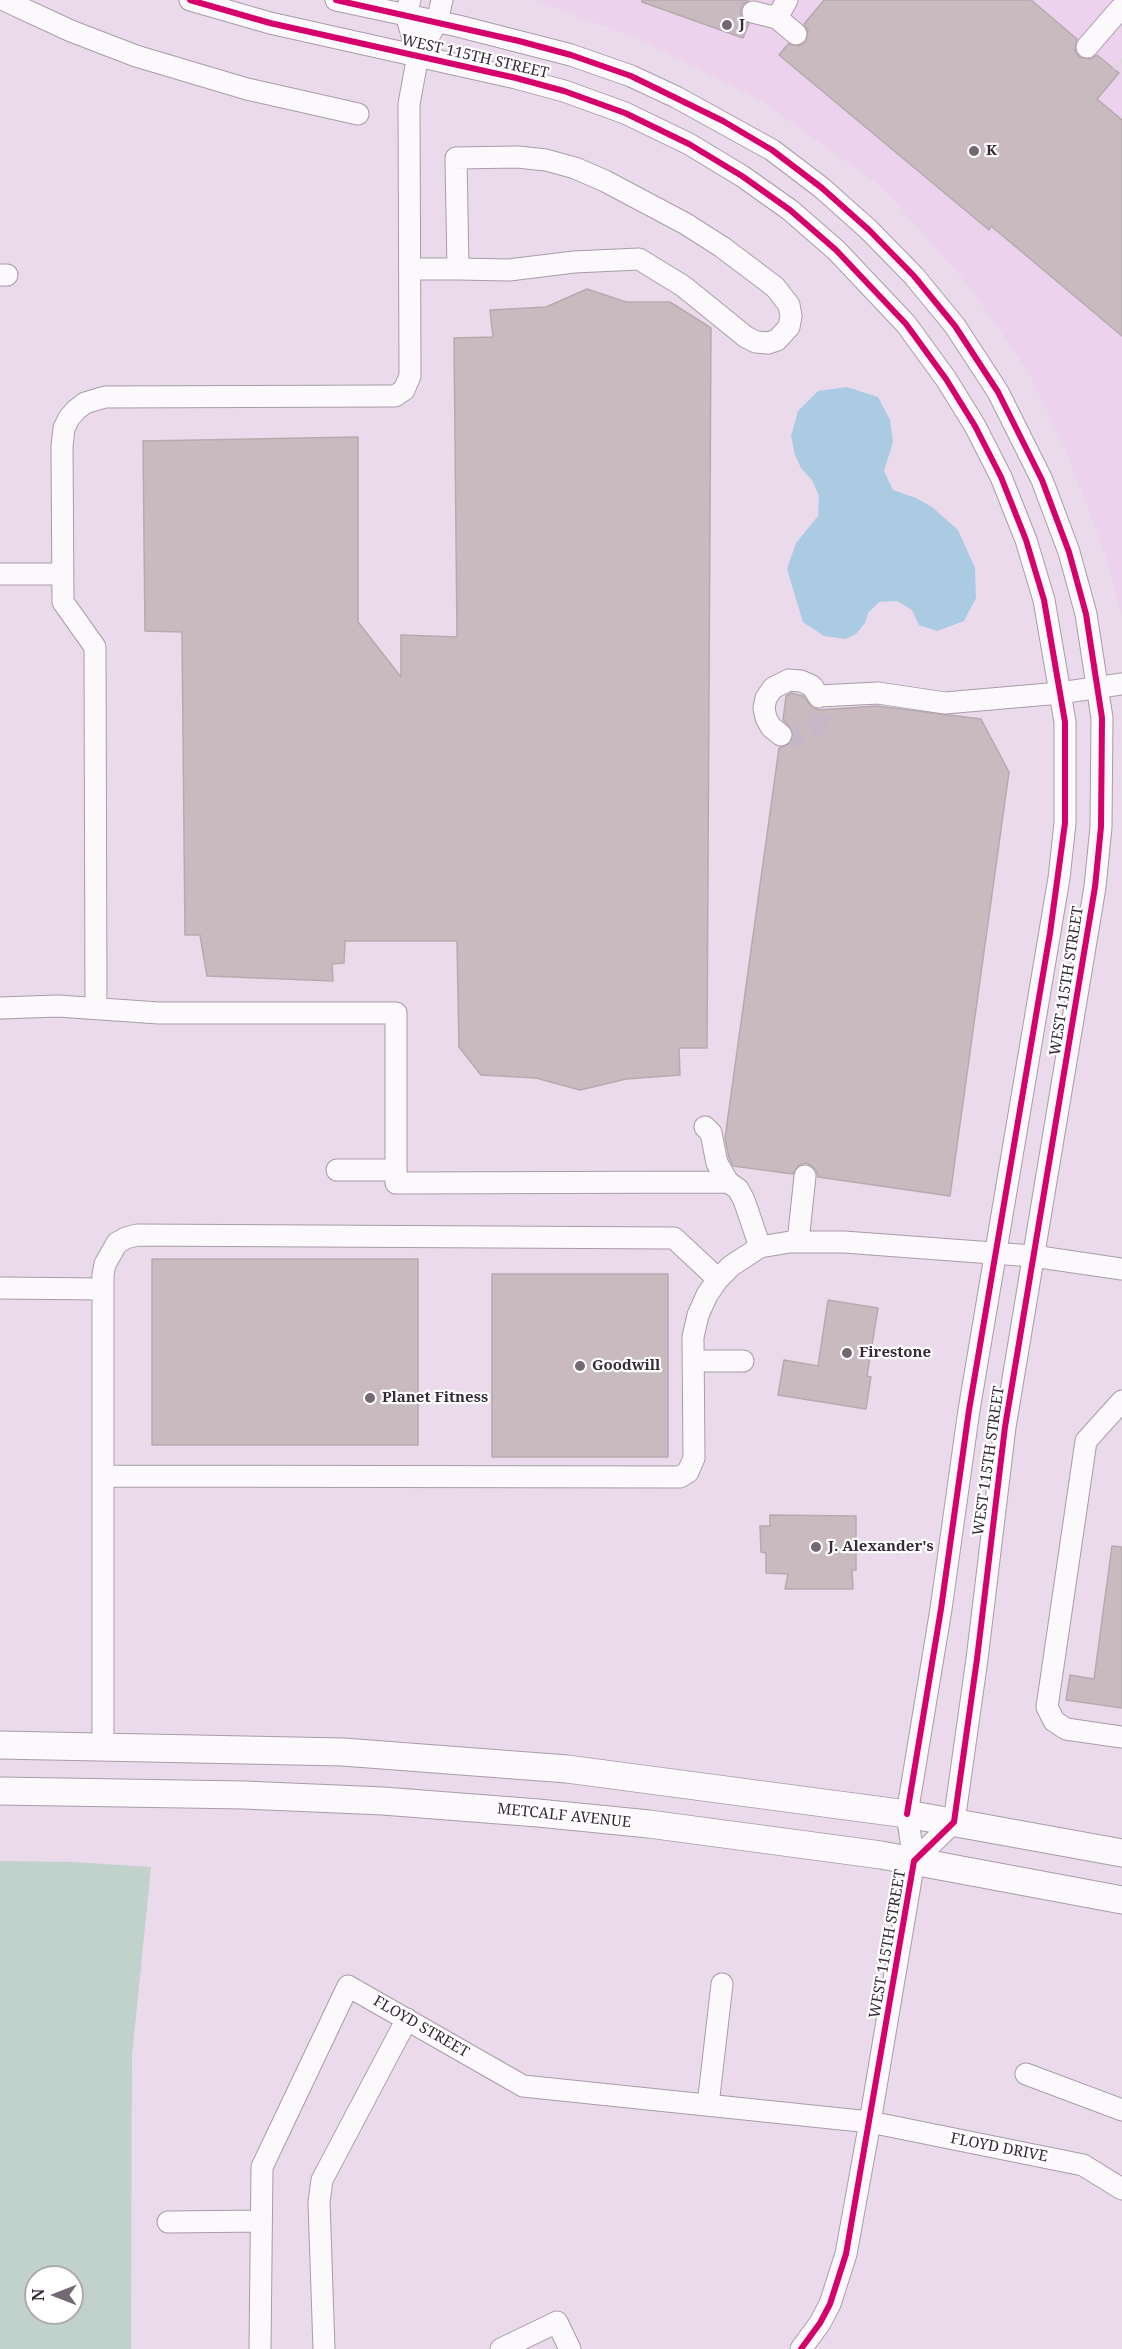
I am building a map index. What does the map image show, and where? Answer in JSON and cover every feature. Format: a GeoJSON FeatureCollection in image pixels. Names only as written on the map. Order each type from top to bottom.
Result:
{"type":"FeatureCollection","features":[{"type":"Feature","properties":{"kind":"main road"},"geometry":{"type":"LineString","coordinates":[[0,1745],[343,1752],[567,1769],[649,1778],[906,1814],[1122,1853]]}},
{"type":"Feature","properties":{"kind":"main road","name":"METCALF AVENUE"},"geometry":{"type":"LineString","coordinates":[[0,1791],[244,1795],[419,1803],[649,1824],[914,1861],[1122,1900]]}},
{"type":"Feature","properties":{"kind":"street"},"geometry":{"type":"LineString","coordinates":[[4,0],[71,31],[135,56],[247,89],[357,114]]}},
{"type":"Feature","properties":{"kind":"street","name":"WEST 115TH STREET"},"geometry":{"type":"LineString","coordinates":[[190,0],[270,23],[418,55],[564,91],[625,113],[689,144],[742,176],[790,210],[836,250],[906,324],[946,379],[975,426],[1001,477],[1026,540],[1044,600],[1065,722],[1065,823],[1059,878],[969,1410],[941,1609],[906,1814],[914,1861],[870,2122],[846,2254],[830,2304],[808,2347]]}},
{"type":"Feature","properties":{"kind":"street","name":"WEST 115TH STREET"},"geometry":{"type":"LineString","coordinates":[[336,0],[408,7],[437,22],[571,55],[631,76],[676,97],[772,150],[822,188],[877,238],[915,276],[955,326],[998,392],[1042,480],[1069,552],[1086,614],[1098,688],[1103,767],[1101,828],[1095,887],[1005,1427],[977,1659],[954,1822],[914,1861]]}},
{"type":"Feature","properties":{"kind":"street"},"geometry":{"type":"LineString","coordinates":[[96,1008],[95,647],[63,602],[62,439],[69,418],[76,410],[95,399],[111,397],[395,396],[407,386],[410,376],[409,104],[418,55],[437,22],[442,0]]}},
{"type":"Feature","properties":{"kind":"street"},"geometry":{"type":"LineString","coordinates":[[1087,47],[1118,6]]}},
{"type":"Feature","properties":{"kind":"street"},"geometry":{"type":"LineString","coordinates":[[408,7],[418,55]]}},
{"type":"Feature","properties":{"kind":"street"},"geometry":{"type":"LineString","coordinates":[[753,12],[782,9],[796,34]]}},
{"type":"Feature","properties":{"kind":"street"},"geometry":{"type":"LineString","coordinates":[[410,268],[458,269],[509,270],[574,262],[639,260],[683,286],[746,337],[756,342],[768,343],[777,340],[789,327],[791,316],[789,305],[775,287],[722,247],[686,224],[605,181],[575,168],[546,160],[518,157],[456,158],[458,269]]}},
{"type":"Feature","properties":{"kind":"street"},"geometry":{"type":"LineString","coordinates":[[0,574],[63,574]]}},
{"type":"Feature","properties":{"kind":"street"},"geometry":{"type":"LineString","coordinates":[[781,735],[771,727],[764,708],[766,698],[773,688],[783,681],[795,680],[812,686],[819,696],[877,699],[937,708],[1122,684]]}},
{"type":"Feature","properties":{"kind":"street"},"geometry":{"type":"LineString","coordinates":[[0,1008],[58,1006],[159,1013],[396,1013],[396,1183],[728,1182]]}},
{"type":"Feature","properties":{"kind":"street"},"geometry":{"type":"LineString","coordinates":[[705,1127],[711,1133],[717,1163],[728,1182],[738,1189],[744,1200],[760,1247]]}},
{"type":"Feature","properties":{"kind":"street"},"geometry":{"type":"LineString","coordinates":[[337,1170],[396,1170]]}},
{"type":"Feature","properties":{"kind":"street"},"geometry":{"type":"LineString","coordinates":[[798,1242],[805,1176]]}},
{"type":"Feature","properties":{"kind":"street"},"geometry":{"type":"LineString","coordinates":[[103,1746],[103,1289],[105,1264],[117,1243],[137,1235],[674,1238],[718,1279]]}},
{"type":"Feature","properties":{"kind":"street"},"geometry":{"type":"LineString","coordinates":[[104,1476],[680,1477],[687,1472],[694,1458],[693,1337],[698,1315],[707,1295],[718,1279],[744,1256],[760,1247],[798,1242],[844,1242],[995,1252],[1122,1269]]}},
{"type":"Feature","properties":{"kind":"street"},"geometry":{"type":"LineString","coordinates":[[0,1288],[103,1289]]}},
{"type":"Feature","properties":{"kind":"street"},"geometry":{"type":"LineString","coordinates":[[693,1361],[743,1361]]}},
{"type":"Feature","properties":{"kind":"street"},"geometry":{"type":"LineString","coordinates":[[1122,1401],[1086,1441],[1047,1707],[1054,1721],[1066,1729],[1122,1737]]}},
{"type":"Feature","properties":{"kind":"street"},"geometry":{"type":"LineString","coordinates":[[708,2105],[722,1984]]}},
{"type":"Feature","properties":{"kind":"street","name":"FLOYD STREET"},"geometry":{"type":"LineString","coordinates":[[260,2349],[262,2167],[348,1986],[523,2086],[870,2122]]}},
{"type":"Feature","properties":{"kind":"street"},"geometry":{"type":"LineString","coordinates":[[324,2349],[319,2202],[322,2180],[407,2019]]}},
{"type":"Feature","properties":{"kind":"street"},"geometry":{"type":"LineString","coordinates":[[1026,2074],[1122,2110]]}},
{"type":"Feature","properties":{"kind":"street","name":"FLOYD DRIVE"},"geometry":{"type":"LineString","coordinates":[[870,2122],[1083,2164],[1122,2189]]}},
{"type":"Feature","properties":{"kind":"street"},"geometry":{"type":"LineString","coordinates":[[168,2222],[261,2221]]}},
{"type":"Feature","properties":{"kind":"street"},"geometry":{"type":"LineString","coordinates":[[501,2349],[557,2322],[570,2349]]}},
{"type":"Feature","properties":{"kind":"path"},"geometry":{"type":"LineString","coordinates":[[1114,69],[1122,59]]}},
{"type":"Feature","properties":{"kind":"shaded area"},"geometry":{"type":"Polygon","coordinates":[[[536,0],[1122,0],[1122,616],[1103,548],[1065,448],[1027,370],[969,286],[883,188],[762,101],[648,43],[536,0]]]}},
{"type":"Feature","properties":{"kind":"shaded area"},"geometry":{"type":"Polygon","coordinates":[[[0,1861],[73,1862],[151,1867],[132,2056],[131,2349],[0,2349],[0,1861]]]}},
{"type":"Feature","properties":{"kind":"water"},"geometry":{"type":"Polygon","coordinates":[[[847,387],[878,397],[890,420],[893,442],[884,471],[893,490],[916,498],[932,507],[958,530],[975,568],[976,598],[964,621],[937,631],[919,625],[912,610],[897,601],[879,602],[868,613],[865,623],[856,634],[846,639],[824,636],[803,622],[787,569],[796,543],[818,516],[819,496],[812,480],[801,468],[795,455],[791,436],[798,411],[818,391],[847,387]]]}},
{"type":"Feature","properties":{"kind":"building","name":"J"},"geometry":{"type":"Polygon","coordinates":[[[642,0],[749,0],[743,4],[741,16],[749,24],[743,38],[642,2],[642,0]]]}},
{"type":"Feature","properties":{"kind":"building","name":"K"},"geometry":{"type":"Polygon","coordinates":[[[824,0],[1031,0],[1077,39],[1075,51],[1079,57],[1091,59],[1097,55],[1119,73],[1097,99],[1122,120],[1122,336],[991,226],[989,230],[779,55],[788,44],[800,46],[806,42],[808,30],[804,24],[824,0]]]}},
{"type":"Feature","properties":{"kind":"building"},"geometry":{"type":"Polygon","coordinates":[[[587,289],[626,302],[670,302],[711,328],[707,1048],[679,1048],[680,1075],[626,1079],[580,1090],[536,1078],[481,1075],[459,1047],[457,941],[345,941],[344,963],[332,964],[333,981],[207,976],[200,935],[185,935],[182,632],[145,631],[143,441],[358,437],[358,622],[401,677],[401,635],[457,637],[454,338],[493,337],[490,310],[546,307],[587,289]]]}},
{"type":"Feature","properties":{"kind":"building"},"geometry":{"type":"Polygon","coordinates":[[[791,693],[803,696],[813,708],[819,710],[877,706],[981,719],[1009,772],[950,1196],[818,1177],[816,1170],[807,1163],[799,1165],[793,1174],[733,1166],[729,1158],[725,1138],[779,748],[791,743],[794,736],[793,730],[783,720],[786,696],[791,693]]]}},
{"type":"Feature","properties":{"kind":"building"},"geometry":{"type":"Polygon","coordinates":[[[152,1259],[418,1259],[418,1445],[152,1445],[152,1259]]]}},
{"type":"Feature","properties":{"kind":"building","name":"Goodwill"},"geometry":{"type":"Polygon","coordinates":[[[492,1274],[668,1274],[668,1457],[492,1457],[492,1274]]]}},
{"type":"Feature","properties":{"kind":"building"},"geometry":{"type":"Polygon","coordinates":[[[828,1300],[878,1308],[867,1376],[871,1377],[866,1409],[778,1395],[784,1360],[818,1366],[828,1300]]]}},
{"type":"Feature","properties":{"kind":"building"},"geometry":{"type":"Polygon","coordinates":[[[770,1515],[856,1516],[856,1570],[852,1570],[853,1589],[785,1589],[788,1574],[766,1573],[766,1553],[761,1552],[760,1526],[770,1526],[770,1515]]]}},
{"type":"Feature","properties":{"kind":"building"},"geometry":{"type":"Polygon","coordinates":[[[1112,1546],[1122,1547],[1122,1708],[1066,1700],[1070,1675],[1094,1679],[1112,1546]]]}},
{"type":"Feature","properties":{"kind":"tunnel"},"geometry":{"type":"LineString","coordinates":[[781,735],[798,737],[815,728],[822,709],[819,697]]}},
{"type":"Feature","properties":{"kind":"cycle path"},"geometry":{"type":"LineString","coordinates":[[190,0],[270,23],[516,78],[564,91],[625,113],[689,144],[742,176],[790,210],[836,250],[906,324],[946,379],[975,426],[1001,477],[1026,540],[1044,600],[1065,722],[1065,823],[1050,933],[969,1410],[941,1609],[907,1814]]}},
{"type":"Feature","properties":{"kind":"cycle path"},"geometry":{"type":"LineString","coordinates":[[336,0],[519,41],[571,55],[631,76],[723,121],[772,150],[822,188],[869,230],[914,276],[955,326],[998,392],[1042,480],[1069,552],[1086,614],[1102,718],[1101,827],[1095,887],[1005,1427],[977,1659],[954,1822],[914,1861],[846,2254],[830,2304],[820,2323],[801,2349]]}},
{"type":"Feature","properties":{"kind":"place","name":"J"},"geometry":{"type":"Point","coordinates":[727,25]}},
{"type":"Feature","properties":{"kind":"place","name":"K"},"geometry":{"type":"Point","coordinates":[974,151]}},
{"type":"Feature","properties":{"kind":"place","name":"Firestone"},"geometry":{"type":"Point","coordinates":[847,1353]}},
{"type":"Feature","properties":{"kind":"place","name":"Goodwill"},"geometry":{"type":"Point","coordinates":[580,1366]}},
{"type":"Feature","properties":{"kind":"place","name":"Planet Fitness"},"geometry":{"type":"Point","coordinates":[370,1398]}},
{"type":"Feature","properties":{"kind":"place","name":"J. Alexander's"},"geometry":{"type":"Point","coordinates":[816,1547]}}]}
